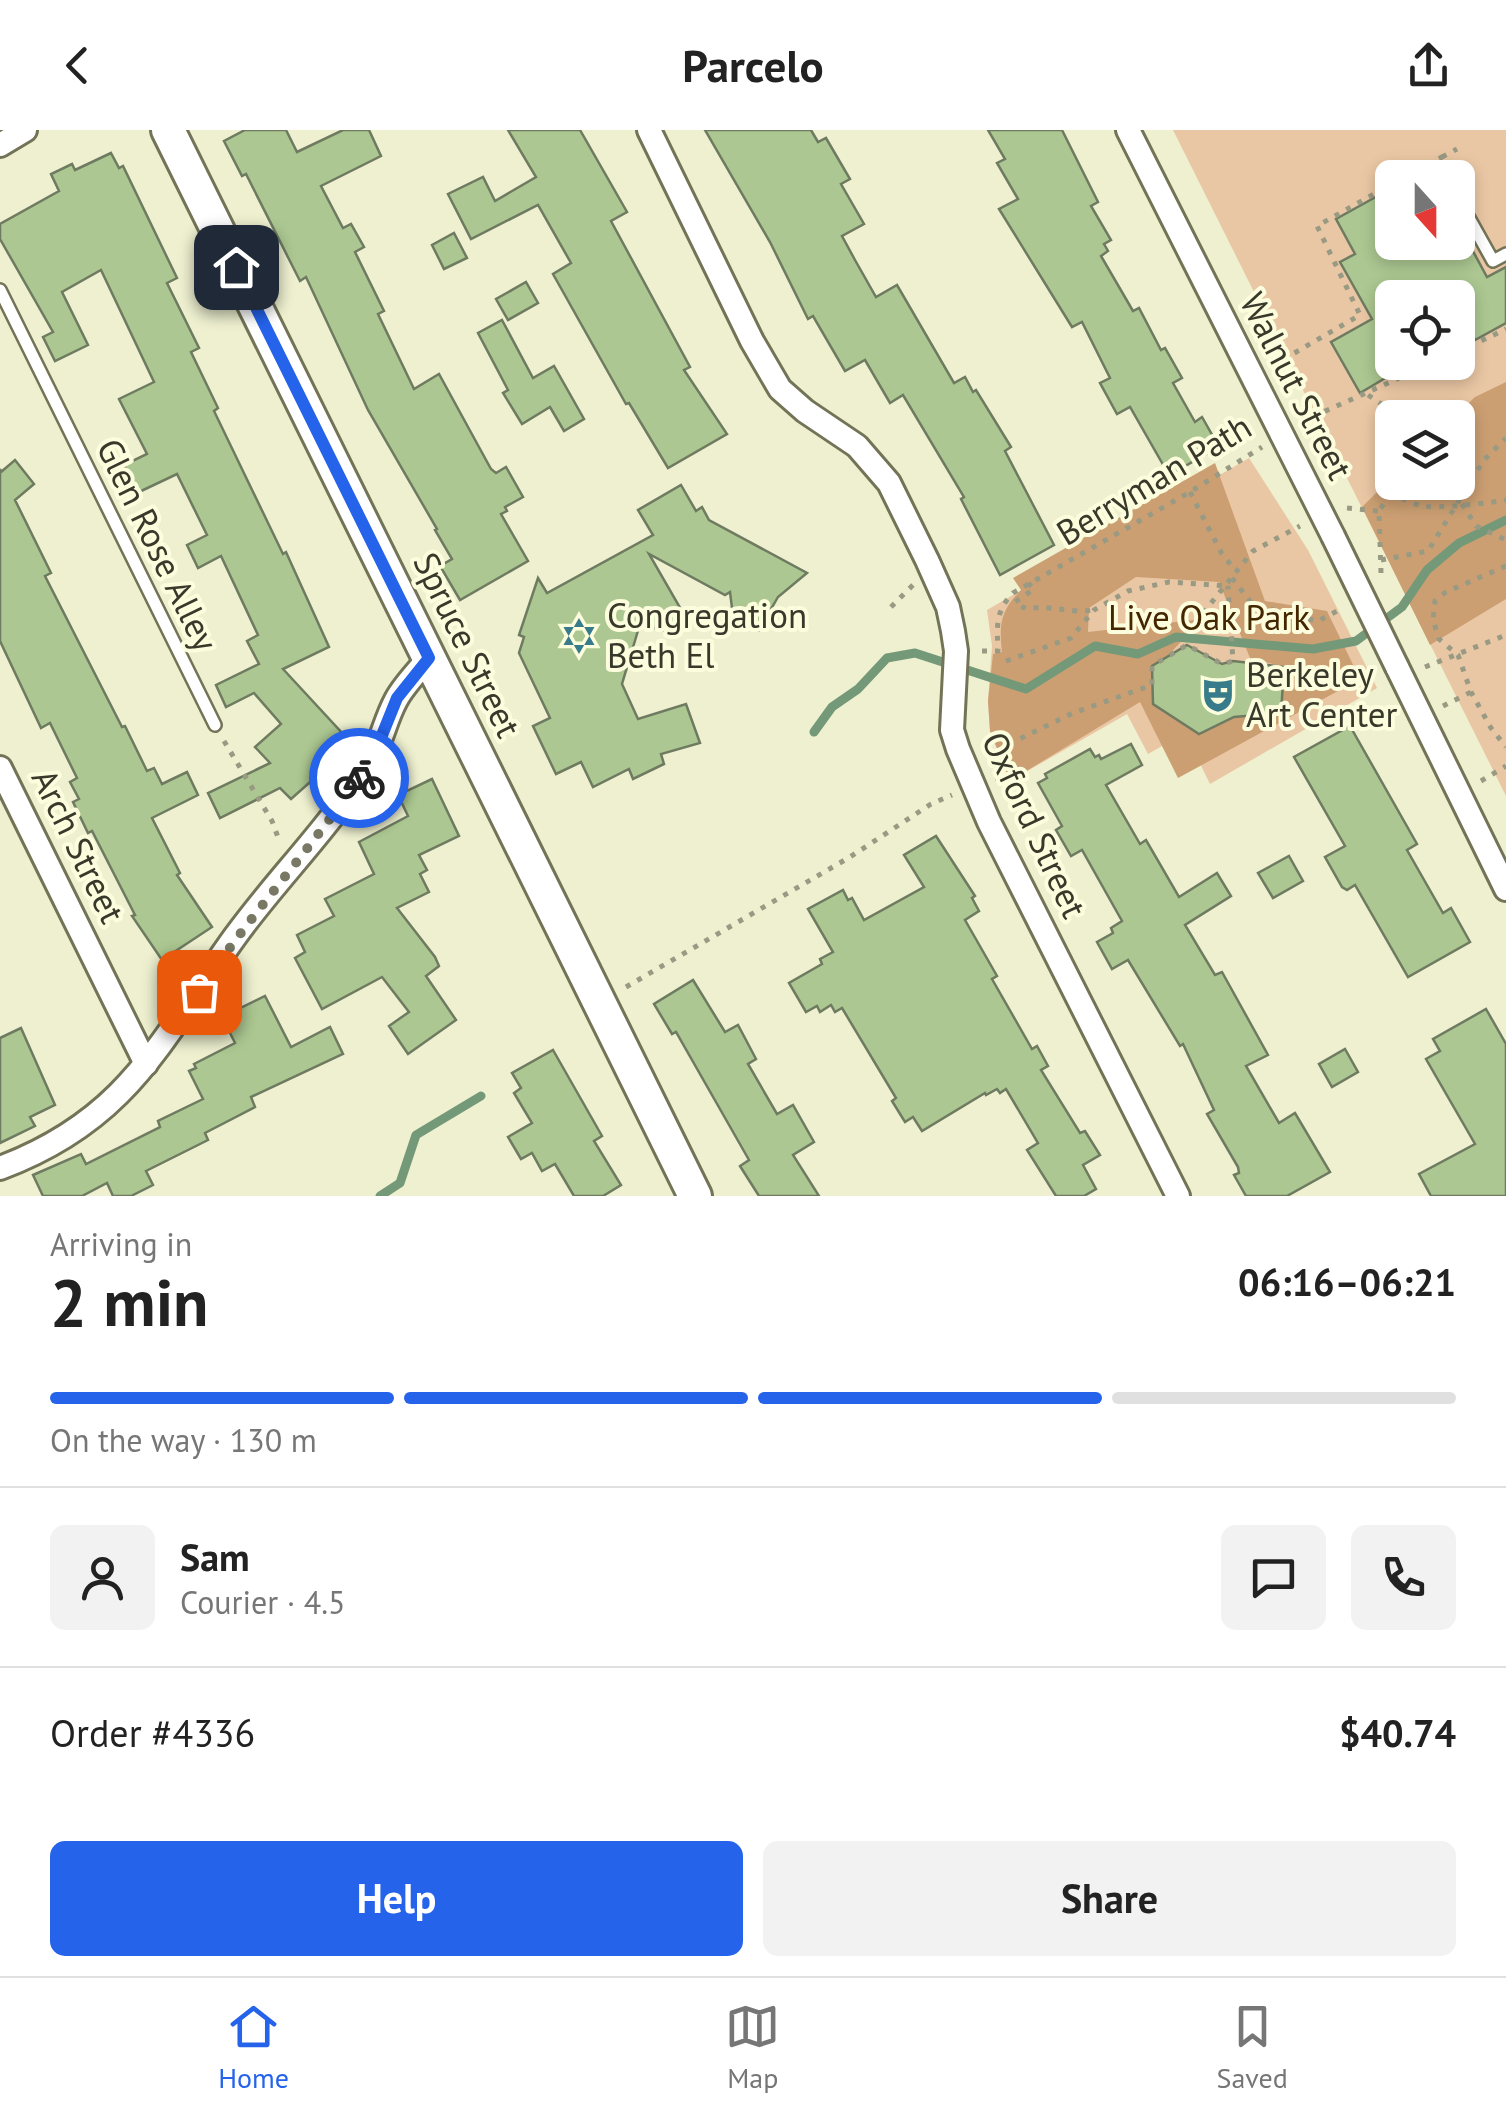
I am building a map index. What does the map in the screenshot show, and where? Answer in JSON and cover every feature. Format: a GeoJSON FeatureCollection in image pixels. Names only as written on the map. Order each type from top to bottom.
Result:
{"type":"FeatureCollection","features":[{"type":"Feature","properties":{"kind":"street"},"geometry":{"type":"LineString","coordinates":[[0,144],[25,130]]}},
{"type":"Feature","properties":{"kind":"street","name":"Spruce Street"},"geometry":{"type":"LineString","coordinates":[[168,130],[695,1196]]}},
{"type":"Feature","properties":{"kind":"street","name":"Oxford Street"},"geometry":{"type":"LineString","coordinates":[[648,130],[752,342],[780,388],[805,412],[857,446],[889,483],[948,607],[956,657],[952,730],[958,750],[990,822],[1178,1196]]}},
{"type":"Feature","properties":{"kind":"street","name":"Walnut Street"},"geometry":{"type":"LineString","coordinates":[[1128,130],[1506,890]]}},
{"type":"Feature","properties":{"kind":"street"},"geometry":{"type":"LineString","coordinates":[[0,1168],[86,1126],[119,1097],[181,1020],[236,936],[329,824],[372,760],[397,698],[429,658]]}},
{"type":"Feature","properties":{"kind":"street","name":"Arch Street"},"geometry":{"type":"LineString","coordinates":[[0,768],[146,1064]]}},
{"type":"Feature","properties":{"kind":"lane"},"geometry":{"type":"LineString","coordinates":[[1475,230],[1493,261],[1506,254]]}},
{"type":"Feature","properties":{"kind":"lane","name":"Glen Rose Alley"},"geometry":{"type":"LineString","coordinates":[[0,290],[215,725]]}},
{"type":"Feature","properties":{"kind":"path"},"geometry":{"type":"LineString","coordinates":[[1436,160],[1457,149]]}},
{"type":"Feature","properties":{"kind":"path"},"geometry":{"type":"LineString","coordinates":[[1365,323],[1316,226],[1375,193]]}},
{"type":"Feature","properties":{"kind":"path"},"geometry":{"type":"LineString","coordinates":[[1252,378],[1360,315]]}},
{"type":"Feature","properties":{"kind":"path"},"geometry":{"type":"LineString","coordinates":[[1475,342],[1506,329]]}},
{"type":"Feature","properties":{"kind":"path","name":"Berryman Path"},"geometry":{"type":"LineString","coordinates":[[998,651],[996,620],[1002,604],[1028,582],[1190,492],[1316,414],[1398,380]]}},
{"type":"Feature","properties":{"kind":"path"},"geometry":{"type":"LineString","coordinates":[[1368,395],[1375,400]]}},
{"type":"Feature","properties":{"kind":"path"},"geometry":{"type":"LineString","coordinates":[[1316,414],[1336,484]]}},
{"type":"Feature","properties":{"kind":"path"},"geometry":{"type":"LineString","coordinates":[[1381,560],[1428,551],[1484,460],[1506,438]]}},
{"type":"Feature","properties":{"kind":"path"},"geometry":{"type":"LineString","coordinates":[[1190,492],[1252,604],[1318,621]]}},
{"type":"Feature","properties":{"kind":"path"},"geometry":{"type":"LineString","coordinates":[[1344,495],[1352,506],[1378,511]]}},
{"type":"Feature","properties":{"kind":"path"},"geometry":{"type":"LineString","coordinates":[[1380,582],[1378,511],[1385,500]]}},
{"type":"Feature","properties":{"kind":"path"},"geometry":{"type":"LineString","coordinates":[[1408,500],[1424,507],[1460,503],[1478,506],[1506,500]]}},
{"type":"Feature","properties":{"kind":"path"},"geometry":{"type":"LineString","coordinates":[[1458,500],[1476,526],[1506,540]]}},
{"type":"Feature","properties":{"kind":"path"},"geometry":{"type":"LineString","coordinates":[[1203,613],[1253,551],[1288,532]]}},
{"type":"Feature","properties":{"kind":"path"},"geometry":{"type":"LineString","coordinates":[[1506,566],[1446,592],[1435,602],[1433,620],[1439,640],[1458,656],[1471,692],[1506,747]]}},
{"type":"Feature","properties":{"kind":"path"},"geometry":{"type":"LineString","coordinates":[[1028,582],[1034,589],[1015,602],[1026,610],[1042,606],[1073,613],[1094,610]]}},
{"type":"Feature","properties":{"kind":"path"},"geometry":{"type":"LineString","coordinates":[[1006,662],[1071,638],[1094,610],[1128,590],[1169,582],[1228,586]]}},
{"type":"Feature","properties":{"kind":"path"},"geometry":{"type":"LineString","coordinates":[[1007,775],[1014,772],[1005,746],[1073,713],[1152,685],[1152,666],[1187,645],[1222,664],[1233,661],[1228,586]]}},
{"type":"Feature","properties":{"kind":"path"},"geometry":{"type":"LineString","coordinates":[[1399,671],[1458,656],[1506,635]]}},
{"type":"Feature","properties":{"kind":"path"},"geometry":{"type":"LineString","coordinates":[[215,725],[272,821]]}},
{"type":"Feature","properties":{"kind":"path"},"geometry":{"type":"LineString","coordinates":[[630,984],[850,857],[936,802]]}},
{"type":"Feature","properties":{"kind":"green space","name":"Live Oak Park"},"geometry":{"type":"Polygon","coordinates":[[[1173,130],[1506,130],[1506,796],[1173,130]]]}},
{"type":"Feature","properties":{"kind":"green space","name":"Live Oak Park"},"geometry":{"type":"Polygon","coordinates":[[[1249,458],[1308,550],[1377,688],[1210,784],[1185,733],[1148,754],[1127,714],[1010,781],[990,731],[992,646],[987,610],[1249,458]]]}},
{"type":"Feature","properties":{"kind":"shaded area"},"geometry":{"type":"Polygon","coordinates":[[[1506,382],[1506,599],[1430,645],[1362,507],[1375,494],[1375,500],[1475,500],[1475,400],[1472,400],[1506,382]]]}},
{"type":"Feature","properties":{"kind":"shaded area","name":"Live Oak Park"},"geometry":{"type":"Polygon","coordinates":[[[1215,463],[1265,601],[1327,611],[1360,679],[1178,778],[1140,702],[1010,781],[990,731],[988,701],[993,654],[1002,652],[1003,619],[1021,590],[1013,578],[1215,463]],[[1136,577],[1089,608],[1088,632],[1202,619],[1163,661],[1155,703],[1199,734],[1234,717],[1281,713],[1284,667],[1250,658],[1219,582],[1136,577]]]}},
{"type":"Feature","properties":{"kind":"building"},"geometry":{"type":"Polygon","coordinates":[[[245,130],[286,130],[297,152],[343,130],[369,130],[381,156],[321,186],[343,228],[351,224],[364,247],[355,252],[384,311],[378,314],[414,389],[439,374],[491,469],[496,473],[506,467],[523,497],[505,507],[507,511],[501,514],[528,561],[460,600],[440,566],[452,559],[437,529],[368,410],[306,277],[300,281],[246,174],[242,176],[224,141],[245,130]]]}},
{"type":"Feature","properties":{"kind":"building"},"geometry":{"type":"Polygon","coordinates":[[[508,130],[580,130],[627,212],[611,221],[690,367],[684,370],[727,434],[668,468],[629,403],[626,404],[553,274],[571,263],[538,205],[471,239],[448,194],[483,177],[495,201],[536,177],[508,130]]]}},
{"type":"Feature","properties":{"kind":"building"},"geometry":{"type":"Polygon","coordinates":[[[705,130],[811,130],[818,142],[826,138],[850,179],[841,184],[864,224],[842,236],[855,260],[876,297],[897,285],[954,383],[965,377],[973,392],[976,390],[1011,447],[1005,451],[1054,545],[1000,575],[961,499],[964,497],[903,395],[890,403],[865,360],[845,371],[813,316],[808,319],[770,242],[705,130]]]}},
{"type":"Feature","properties":{"kind":"building"},"geometry":{"type":"Polygon","coordinates":[[[988,130],[1062,130],[1098,202],[1091,206],[1111,240],[1104,244],[1108,251],[1101,256],[1133,311],[1139,308],[1161,350],[1165,348],[1182,378],[1173,383],[1195,422],[1202,417],[1219,447],[1169,475],[1130,407],[1117,414],[1100,383],[1110,378],[1082,322],[1072,327],[999,209],[1018,199],[997,163],[1005,159],[988,130]]]}},
{"type":"Feature","properties":{"kind":"building"},"geometry":{"type":"Polygon","coordinates":[[[111,153],[119,168],[123,166],[177,278],[167,283],[199,348],[191,352],[218,408],[214,411],[329,647],[283,669],[343,734],[318,757],[321,761],[313,769],[318,775],[291,799],[280,788],[220,818],[208,793],[270,763],[255,747],[281,724],[254,693],[226,707],[216,685],[259,664],[247,641],[258,635],[221,556],[198,568],[187,545],[207,535],[177,474],[137,493],[124,465],[147,454],[119,399],[154,382],[101,270],[62,292],[88,345],[55,361],[43,337],[53,332],[0,239],[0,224],[59,191],[51,174],[72,164],[75,170],[111,153]]]}},
{"type":"Feature","properties":{"kind":"building"},"geometry":{"type":"Polygon","coordinates":[[[1375,197],[1375,260],[1475,260],[1475,255],[1487,277],[1506,267],[1506,323],[1475,340],[1475,280],[1375,280],[1375,380],[1382,380],[1360,393],[1331,342],[1372,319],[1340,262],[1355,254],[1336,219],[1375,197]]]}},
{"type":"Feature","properties":{"kind":"building"},"geometry":{"type":"Polygon","coordinates":[[[454,233],[467,258],[444,269],[432,245],[454,233]]]}},
{"type":"Feature","properties":{"kind":"building"},"geometry":{"type":"Polygon","coordinates":[[[526,282],[538,303],[508,320],[496,299],[526,282]]]}},
{"type":"Feature","properties":{"kind":"building"},"geometry":{"type":"Polygon","coordinates":[[[502,320],[533,378],[554,366],[584,419],[564,431],[550,407],[522,424],[503,393],[508,390],[478,333],[502,320]]]}},
{"type":"Feature","properties":{"kind":"building"},"geometry":{"type":"Polygon","coordinates":[[[15,460],[34,484],[15,500],[51,573],[45,576],[122,727],[125,726],[147,771],[154,768],[162,784],[187,772],[198,795],[152,818],[180,873],[177,875],[212,927],[162,960],[132,916],[135,915],[92,831],[88,833],[73,802],[79,799],[70,782],[77,778],[50,723],[41,728],[0,641],[0,469],[1,472],[15,460]]]}},
{"type":"Feature","properties":{"kind":"building","name":"Congregation Beth El"},"geometry":{"type":"Polygon","coordinates":[[[681,485],[696,511],[702,507],[709,520],[807,573],[778,597],[759,630],[733,616],[730,592],[725,595],[649,554],[686,618],[664,631],[640,624],[622,684],[638,719],[686,704],[700,743],[661,754],[664,764],[633,779],[629,769],[593,787],[581,762],[556,774],[533,726],[550,718],[519,653],[524,637],[519,635],[538,578],[547,593],[653,535],[638,510],[681,485]]]}},
{"type":"Feature","properties":{"kind":"building","name":"Berkeley Art Center"},"geometry":{"type":"Polygon","coordinates":[[[1187,645],[1222,664],[1233,661],[1284,667],[1281,713],[1234,717],[1199,734],[1153,704],[1152,666],[1187,645]]]}},
{"type":"Feature","properties":{"kind":"building"},"geometry":{"type":"Polygon","coordinates":[[[1350,726],[1417,844],[1407,850],[1443,913],[1451,908],[1470,942],[1408,977],[1355,885],[1347,890],[1342,887],[1325,857],[1345,846],[1294,757],[1350,726]]]}},
{"type":"Feature","properties":{"kind":"building"},"geometry":{"type":"Polygon","coordinates":[[[1131,744],[1142,765],[1106,785],[1140,844],[1146,840],[1179,897],[1217,873],[1231,896],[1185,925],[1215,975],[1222,972],[1268,1055],[1246,1066],[1279,1123],[1295,1113],[1330,1172],[1287,1196],[1246,1196],[1234,1175],[1239,1173],[1238,1167],[1207,1114],[1214,1110],[1183,1044],[1180,1046],[1128,960],[1112,969],[1097,942],[1113,933],[1111,928],[1122,921],[1082,850],[1071,856],[1056,830],[1062,826],[1038,783],[1047,778],[1045,774],[1090,749],[1101,759],[1131,744]]]}},
{"type":"Feature","properties":{"kind":"building"},"geometry":{"type":"Polygon","coordinates":[[[432,779],[459,836],[419,855],[427,870],[420,874],[429,892],[397,908],[435,957],[439,966],[426,976],[456,1020],[408,1054],[389,1026],[409,1012],[382,977],[322,1009],[295,958],[305,952],[297,935],[334,916],[325,899],[374,874],[359,842],[408,816],[398,795],[432,779]]]}},
{"type":"Feature","properties":{"kind":"building"},"geometry":{"type":"Polygon","coordinates":[[[936,836],[975,896],[972,898],[979,911],[965,920],[997,976],[992,979],[1032,1049],[1037,1046],[1048,1066],[1041,1070],[1080,1133],[1085,1131],[1100,1155],[1083,1165],[1096,1189],[1084,1196],[1056,1196],[1027,1150],[1038,1143],[1006,1089],[985,1093],[922,1131],[913,1117],[905,1122],[892,1101],[896,1098],[842,1008],[835,1012],[831,1005],[820,1012],[817,1006],[806,1012],[789,983],[822,964],[820,959],[833,952],[808,909],[843,890],[864,920],[924,887],[904,855],[936,836]]]}},
{"type":"Feature","properties":{"kind":"building"},"geometry":{"type":"Polygon","coordinates":[[[1289,856],[1303,881],[1273,898],[1258,873],[1289,856]]]}},
{"type":"Feature","properties":{"kind":"building"},"geometry":{"type":"Polygon","coordinates":[[[693,980],[725,1032],[738,1025],[756,1059],[748,1064],[777,1114],[793,1105],[814,1142],[793,1155],[819,1196],[759,1196],[740,1166],[749,1160],[676,1032],[672,1034],[654,1004],[693,980]]]}},
{"type":"Feature","properties":{"kind":"building"},"geometry":{"type":"Polygon","coordinates":[[[265,996],[291,1047],[330,1027],[343,1054],[251,1097],[255,1107],[205,1133],[208,1140],[146,1171],[153,1185],[131,1196],[113,1196],[107,1183],[82,1196],[43,1196],[33,1175],[81,1154],[86,1164],[160,1127],[158,1121],[203,1099],[189,1071],[196,1068],[194,1064],[235,1043],[222,1017],[265,996]]]}},
{"type":"Feature","properties":{"kind":"building"},"geometry":{"type":"Polygon","coordinates":[[[1486,1009],[1506,1044],[1506,1196],[1431,1196],[1419,1174],[1475,1144],[1426,1059],[1440,1051],[1433,1039],[1486,1009]]]}},
{"type":"Feature","properties":{"kind":"building"},"geometry":{"type":"Polygon","coordinates":[[[21,1028],[55,1105],[30,1117],[35,1126],[0,1143],[0,1038],[21,1028]]]}},
{"type":"Feature","properties":{"kind":"building"},"geometry":{"type":"Polygon","coordinates":[[[1345,1049],[1358,1072],[1332,1087],[1319,1064],[1345,1049]]]}},
{"type":"Feature","properties":{"kind":"building"},"geometry":{"type":"Polygon","coordinates":[[[553,1050],[602,1136],[594,1141],[621,1185],[603,1196],[574,1196],[555,1164],[542,1171],[532,1153],[521,1159],[508,1137],[532,1123],[514,1093],[521,1088],[512,1073],[553,1050]]]}},
{"type":"Feature","properties":{"kind":"waterway"},"geometry":{"type":"LineString","coordinates":[[814,732],[832,707],[858,689],[887,658],[915,653],[1026,689],[1095,646],[1138,654],[1176,637],[1313,649],[1356,641],[1402,607],[1427,570],[1459,543],[1506,520]]}},
{"type":"Feature","properties":{"kind":"waterway"},"geometry":{"type":"LineString","coordinates":[[380,1196],[400,1183],[416,1135],[481,1096]]}},
{"type":"Feature","properties":{"kind":"way so far"},"geometry":{"type":"LineString","coordinates":[[199,992],[236,936],[329,824],[359,778]]}},
{"type":"Feature","properties":{"kind":"place","name":"Congregation Beth El"},"geometry":{"type":"Point","coordinates":[579,636]}},
{"type":"Feature","properties":{"kind":"place","name":"Berkeley Art Center"},"geometry":{"type":"Point","coordinates":[1218,695]}},
{"type":"Feature","properties":{"kind":"route"},"geometry":{"type":"LineString","coordinates":[[236,267],[429,658],[397,698],[372,760],[359,778]]}}]}
